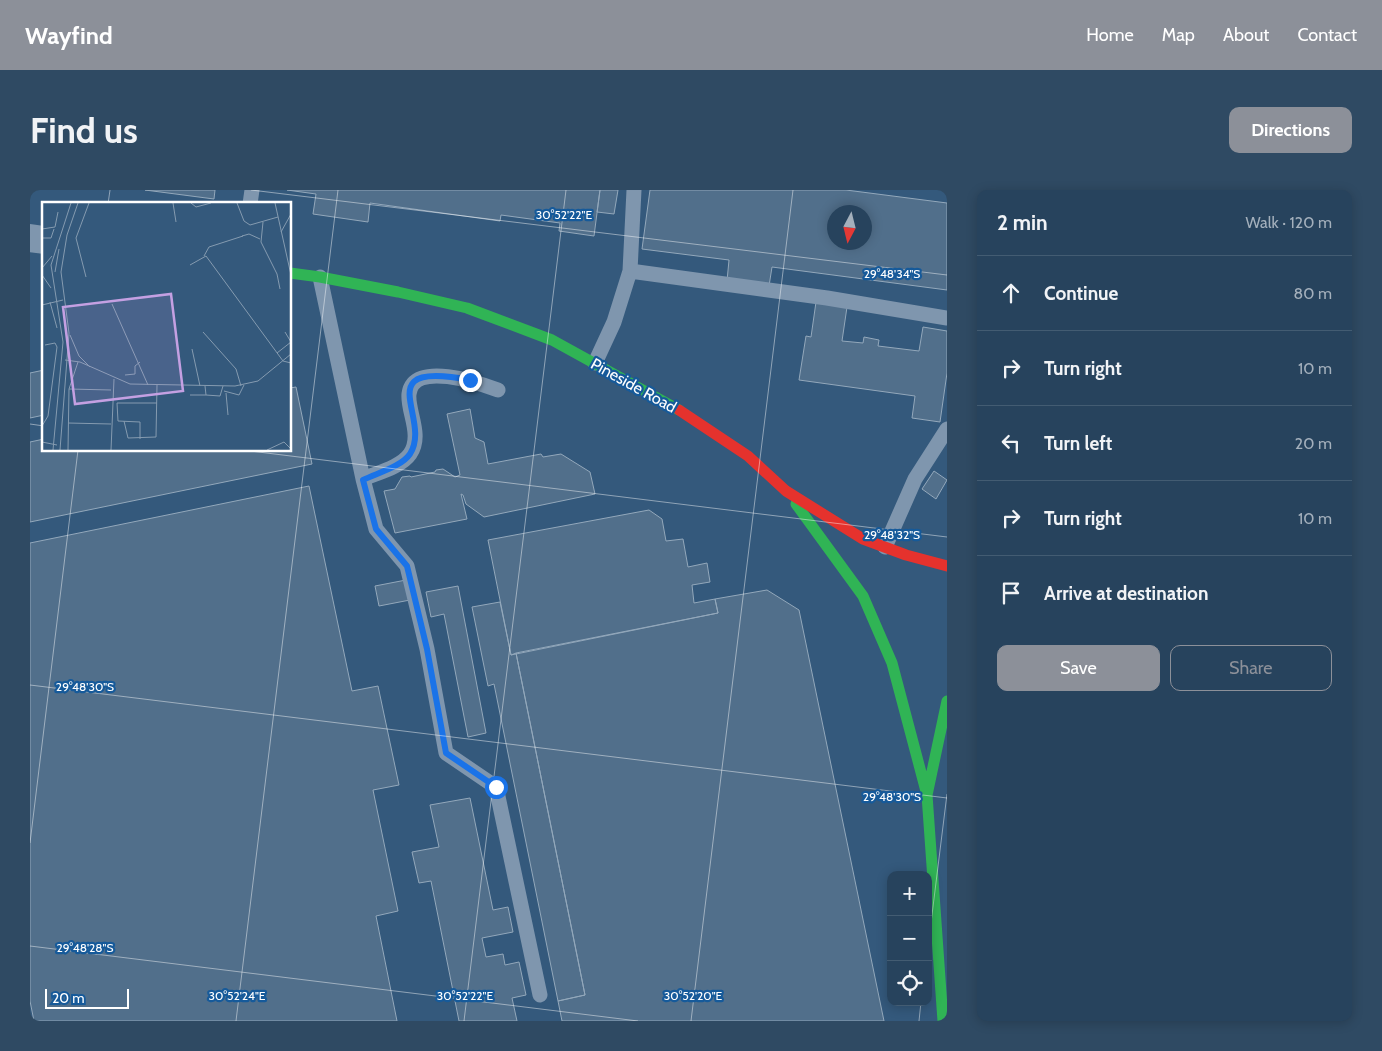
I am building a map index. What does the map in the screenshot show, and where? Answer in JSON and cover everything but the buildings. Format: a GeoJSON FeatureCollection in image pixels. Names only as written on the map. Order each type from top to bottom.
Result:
{"type":"FeatureCollection","features":[{"type":"Feature","properties":{"kind":"street","name":"Pineside Road"},"geometry":{"type":"LineString","coordinates":[[291,273],[320,277],[467,308],[552,340],[674,406],[748,456],[786,491],[863,539],[906,556],[947,566]]}},
{"type":"Feature","properties":{"kind":"street"},"geometry":{"type":"LineString","coordinates":[[786,491],[863,596],[892,663],[927,795],[943,1021]]}},
{"type":"Feature","properties":{"kind":"street"},"geometry":{"type":"LineString","coordinates":[[927,795],[947,701]]}},
{"type":"Feature","properties":{"kind":"lane"},"geometry":{"type":"LineString","coordinates":[[595,363],[614,322],[630,271],[634,190]]}},
{"type":"Feature","properties":{"kind":"lane"},"geometry":{"type":"LineString","coordinates":[[630,271],[827,298],[947,318]]}},
{"type":"Feature","properties":{"kind":"lane"},"geometry":{"type":"LineString","coordinates":[[320,277],[363,480],[376,529],[407,566],[427,649],[446,753],[496,787],[540,995]]}},
{"type":"Feature","properties":{"kind":"lane"},"geometry":{"type":"LineString","coordinates":[[363,480],[399,463],[410,454],[415,430],[408,394],[411,385],[416,381],[427,377],[451,376],[470,380],[498,390]]}},
{"type":"Feature","properties":{"kind":"lane"},"geometry":{"type":"LineString","coordinates":[[885,547],[915,478],[947,429]]}},
{"type":"Feature","properties":{"kind":"traffic: fast"},"geometry":{"type":"LineString","coordinates":[[291,273],[398,292],[467,308],[552,340],[679,410]]}},
{"type":"Feature","properties":{"kind":"traffic: fast"},"geometry":{"type":"LineString","coordinates":[[796,504],[863,596],[892,663],[927,795]]}},
{"type":"Feature","properties":{"kind":"traffic: fast"},"geometry":{"type":"LineString","coordinates":[[943,1021],[927,795],[947,701]]}},
{"type":"Feature","properties":{"kind":"traffic: jam"},"geometry":{"type":"LineString","coordinates":[[679,410],[748,456],[786,491],[863,539],[906,555],[947,566]]}},
{"type":"Feature","properties":{"kind":"route"},"geometry":{"type":"LineString","coordinates":[[470,380],[451,376],[427,377],[418,379],[411,385],[408,394],[415,430],[410,454],[399,463],[363,480],[376,529],[407,566],[427,649],[446,753],[496,787]]}}]}
